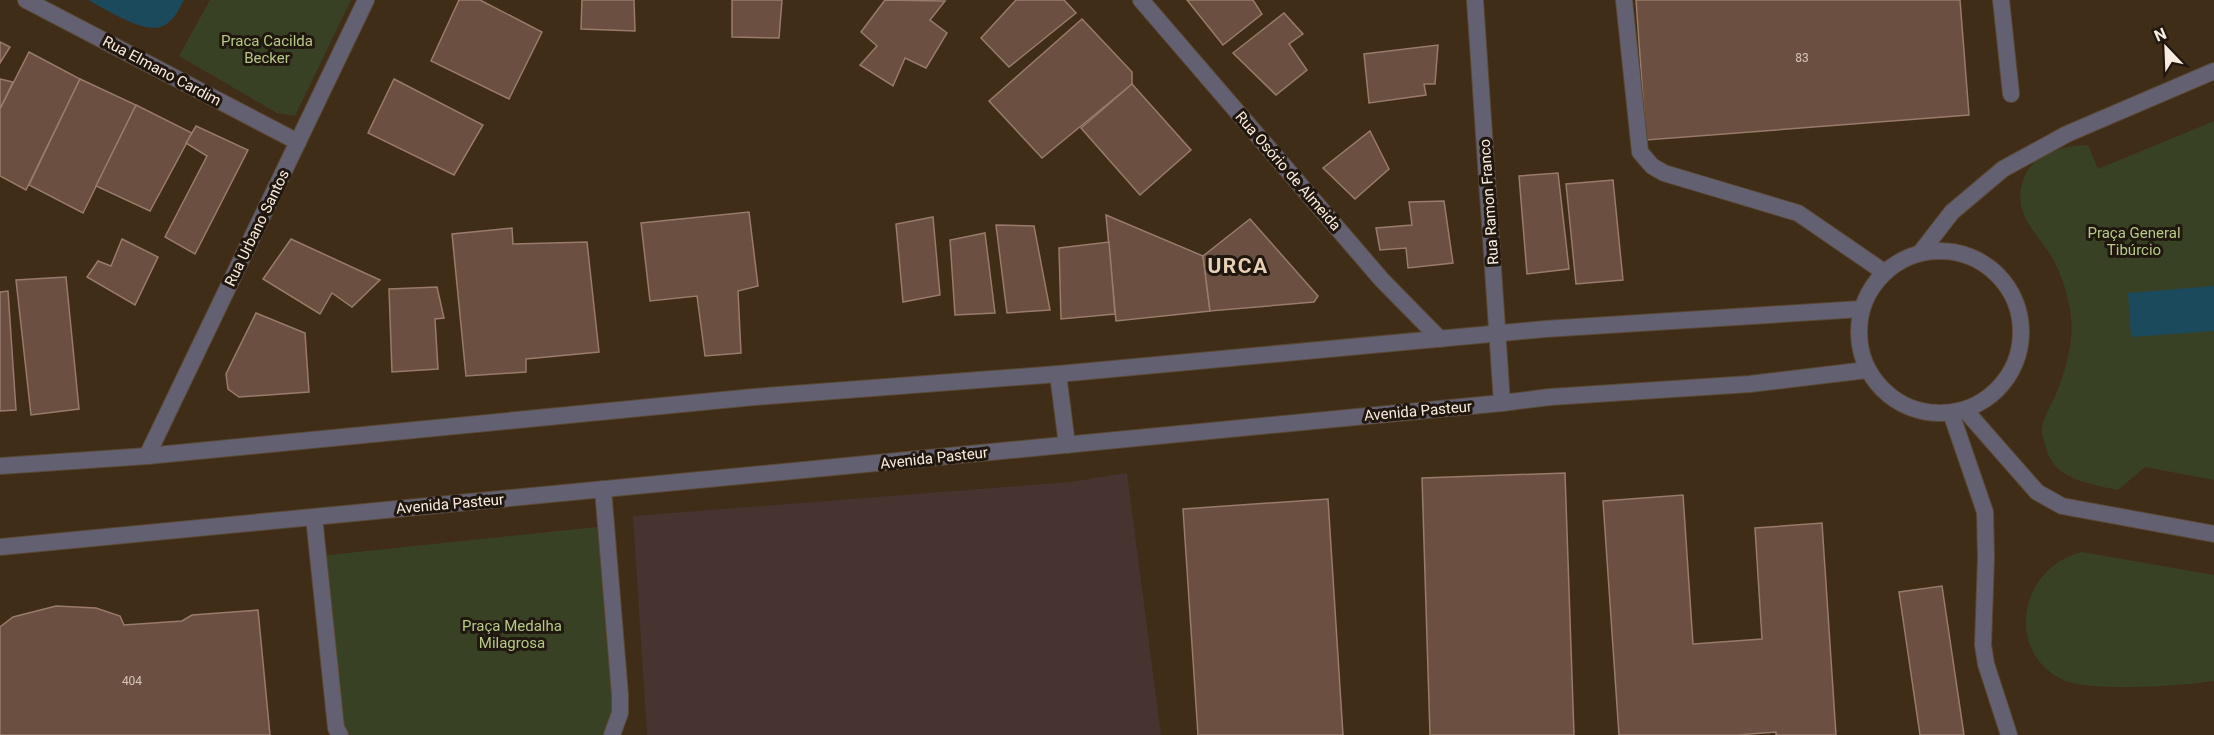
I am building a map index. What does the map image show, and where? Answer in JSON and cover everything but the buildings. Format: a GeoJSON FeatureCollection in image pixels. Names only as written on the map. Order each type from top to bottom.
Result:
{"type":"FeatureCollection","features":[{"type":"Feature","properties":{"kind":"street","name":"Rua Elmano Cardim"},"geometry":{"type":"LineString","coordinates":[[26,0],[298,142]]}},
{"type":"Feature","properties":{"kind":"street","name":"Rua Urbano Santos"},"geometry":{"type":"LineString","coordinates":[[147,456],[366,0]]}},
{"type":"Feature","properties":{"kind":"street","name":"Rua Osório de Almeida"},"geometry":{"type":"LineString","coordinates":[[1141,0],[1382,280],[1440,339]]}},
{"type":"Feature","properties":{"kind":"street","name":"Rua Ramon Franco"},"geometry":{"type":"LineString","coordinates":[[1475,0],[1502,403]]}},
{"type":"Feature","properties":{"kind":"street"},"geometry":{"type":"LineString","coordinates":[[1624,0],[1640,152],[1652,166],[1664,173],[1798,213],[1884,272]]}},
{"type":"Feature","properties":{"kind":"street"},"geometry":{"type":"LineString","coordinates":[[2001,0],[2011,94]]}},
{"type":"Feature","properties":{"kind":"street"},"geometry":{"type":"LineString","coordinates":[[1922,252],[1952,212],[2003,169],[2067,134],[2214,71]]}},
{"type":"Feature","properties":{"kind":"street"},"geometry":{"type":"LineString","coordinates":[[1949,251],[1976,258],[1998,274],[2004,282],[2014,297],[2022,323],[2020,351],[2009,376],[1990,397],[1958,411],[1931,413],[1894,400],[1879,386],[1868,370],[1860,351],[1858,330],[1861,309],[1870,289],[1884,272],[1901,260],[1922,252],[1949,251]]}},
{"type":"Feature","properties":{"kind":"street"},"geometry":{"type":"LineString","coordinates":[[0,466],[147,456],[754,397],[1058,374],[1545,329],[1861,309]]}},
{"type":"Feature","properties":{"kind":"street","name":"Avenida Pasteur"},"geometry":{"type":"LineString","coordinates":[[0,547],[1550,397],[1750,384],[1868,370]]}},
{"type":"Feature","properties":{"kind":"street"},"geometry":{"type":"LineString","coordinates":[[1058,374],[1067,445]]}},
{"type":"Feature","properties":{"kind":"street"},"geometry":{"type":"LineString","coordinates":[[1958,411],[2037,492],[2062,506],[2214,534]]}},
{"type":"Feature","properties":{"kind":"street"},"geometry":{"type":"LineString","coordinates":[[1958,411],[1985,512],[1983,645],[1986,664],[2009,735]]}},
{"type":"Feature","properties":{"kind":"street"},"geometry":{"type":"LineString","coordinates":[[603,489],[620,694],[620,713],[612,735]]}},
{"type":"Feature","properties":{"kind":"street"},"geometry":{"type":"LineString","coordinates":[[314,517],[336,728],[340,735]]}},
{"type":"Feature","properties":{"kind":"shaded area"},"geometry":{"type":"Polygon","coordinates":[[[1127,473],[1161,735],[647,735],[633,516],[1069,482],[1127,473]]]}},
{"type":"Feature","properties":{"kind":"green space","name":"Praca Cacilda Becker"},"geometry":{"type":"Polygon","coordinates":[[[210,0],[351,0],[295,116],[277,113],[179,56],[210,0]]]}},
{"type":"Feature","properties":{"kind":"green space","name":"Praça General Tibúrcio"},"geometry":{"type":"Polygon","coordinates":[[[2214,121],[2214,480],[2145,467],[2118,490],[2080,481],[2055,466],[2043,435],[2042,427],[2066,363],[2072,326],[2069,302],[2059,271],[2029,225],[2022,208],[2020,199],[2024,177],[2037,160],[2056,150],[2088,145],[2098,169],[2214,121]]]}},
{"type":"Feature","properties":{"kind":"green space","name":"Praça Medalha Milagrosa"},"geometry":{"type":"Polygon","coordinates":[[[606,526],[620,695],[612,735],[348,735],[341,725],[319,556],[606,526]]]}},
{"type":"Feature","properties":{"kind":"green space"},"geometry":{"type":"Polygon","coordinates":[[[2082,552],[2214,575],[2214,681],[2160,686],[2094,686],[2063,680],[2044,667],[2032,650],[2026,631],[2027,611],[2033,592],[2044,574],[2061,561],[2082,552]]]}},
{"type":"Feature","properties":{"kind":"water"},"geometry":{"type":"Polygon","coordinates":[[[88,0],[184,0],[170,22],[155,28],[125,20],[88,0]]]}},
{"type":"Feature","properties":{"kind":"water"},"geometry":{"type":"Polygon","coordinates":[[[2214,286],[2214,331],[2131,337],[2128,293],[2214,286]]]}},
{"type":"Feature","properties":{"kind":"district","name":"URCA"},"geometry":{"type":"Point","coordinates":[1238,266]}}]}
